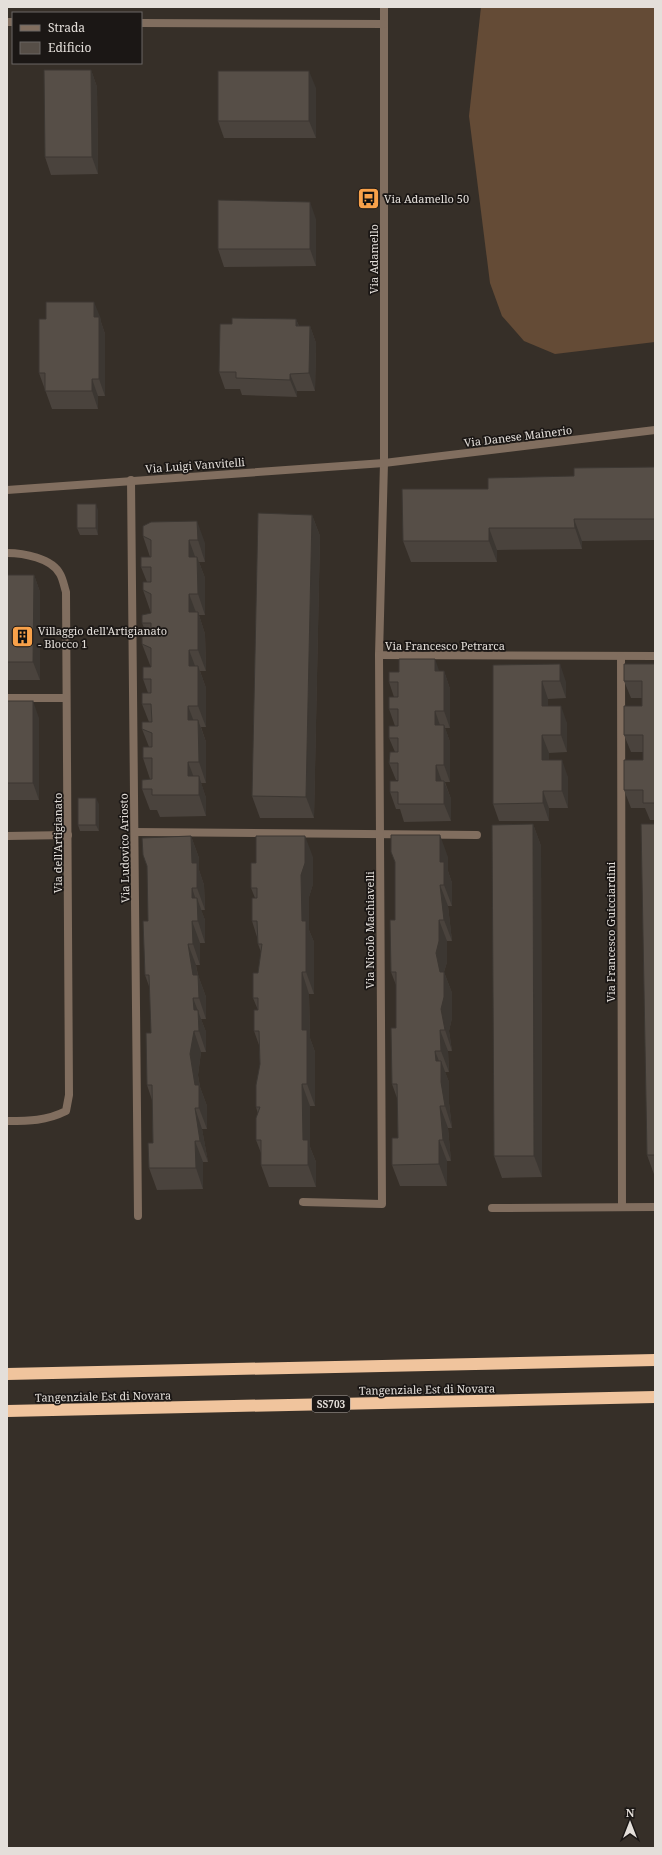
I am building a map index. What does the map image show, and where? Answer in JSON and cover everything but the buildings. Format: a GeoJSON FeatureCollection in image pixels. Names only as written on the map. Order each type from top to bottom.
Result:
{"type":"FeatureCollection","features":[{"type":"Feature","properties":{"kind":"highway"},"geometry":{"type":"LineString","coordinates":[[7,1374],[655,1360]]}},
{"type":"Feature","properties":{"kind":"highway","name":"Tangenziale Est di Novara"},"geometry":{"type":"LineString","coordinates":[[7,1411],[655,1397]]}},
{"type":"Feature","properties":{"kind":"street","name":"Via Adamello"},"geometry":{"type":"LineString","coordinates":[[384,7],[384,463]]}},
{"type":"Feature","properties":{"kind":"street"},"geometry":{"type":"LineString","coordinates":[[142,23],[384,24]]}},
{"type":"Feature","properties":{"kind":"street","name":"Via Danese Mainerio"},"geometry":{"type":"LineString","coordinates":[[384,463],[655,430]]}},
{"type":"Feature","properties":{"kind":"street","name":"Via Luigi Vanvitelli"},"geometry":{"type":"LineString","coordinates":[[7,490],[384,463]]}},
{"type":"Feature","properties":{"kind":"street","name":"Via Francesco Petrarca"},"geometry":{"type":"LineString","coordinates":[[384,463],[379,655],[655,656]]}},
{"type":"Feature","properties":{"kind":"street","name":"Via Ludovico Ariosto"},"geometry":{"type":"LineString","coordinates":[[131,480],[138,1216]]}},
{"type":"Feature","properties":{"kind":"street","name":"Via dell'Artigianato"},"geometry":{"type":"LineString","coordinates":[[7,553],[17,553],[42,558],[60,573],[66,592],[70,1095],[66,1111],[53,1118],[34,1121],[7,1121]]}},
{"type":"Feature","properties":{"kind":"street","name":"Via Nicolò Machiavelli"},"geometry":{"type":"LineString","coordinates":[[303,1202],[382,1204],[379,655]]}},
{"type":"Feature","properties":{"kind":"street","name":"Via Francesco Guicciardini"},"geometry":{"type":"LineString","coordinates":[[621,657],[622,1208]]}},
{"type":"Feature","properties":{"kind":"street"},"geometry":{"type":"LineString","coordinates":[[7,698],[66,698]]}},
{"type":"Feature","properties":{"kind":"street"},"geometry":{"type":"LineString","coordinates":[[135,832],[477,834]]}},
{"type":"Feature","properties":{"kind":"street"},"geometry":{"type":"LineString","coordinates":[[7,836],[68,835]]}},
{"type":"Feature","properties":{"kind":"street"},"geometry":{"type":"LineString","coordinates":[[492,1208],[655,1208]]}},
{"type":"Feature","properties":{"kind":"shaded area"},"geometry":{"type":"Polygon","coordinates":[[[481,7],[655,7],[655,342],[555,354],[524,341],[502,316],[490,283],[469,116],[481,7]]]}},
{"type":"Feature","properties":{"kind":"place","name":"Via Adamello 50"},"geometry":{"type":"Point","coordinates":[369,198]}},
{"type":"Feature","properties":{"kind":"place","name":"Villaggio dell'Artigianato - Blocco 1"},"geometry":{"type":"Point","coordinates":[23,636]}}]}
